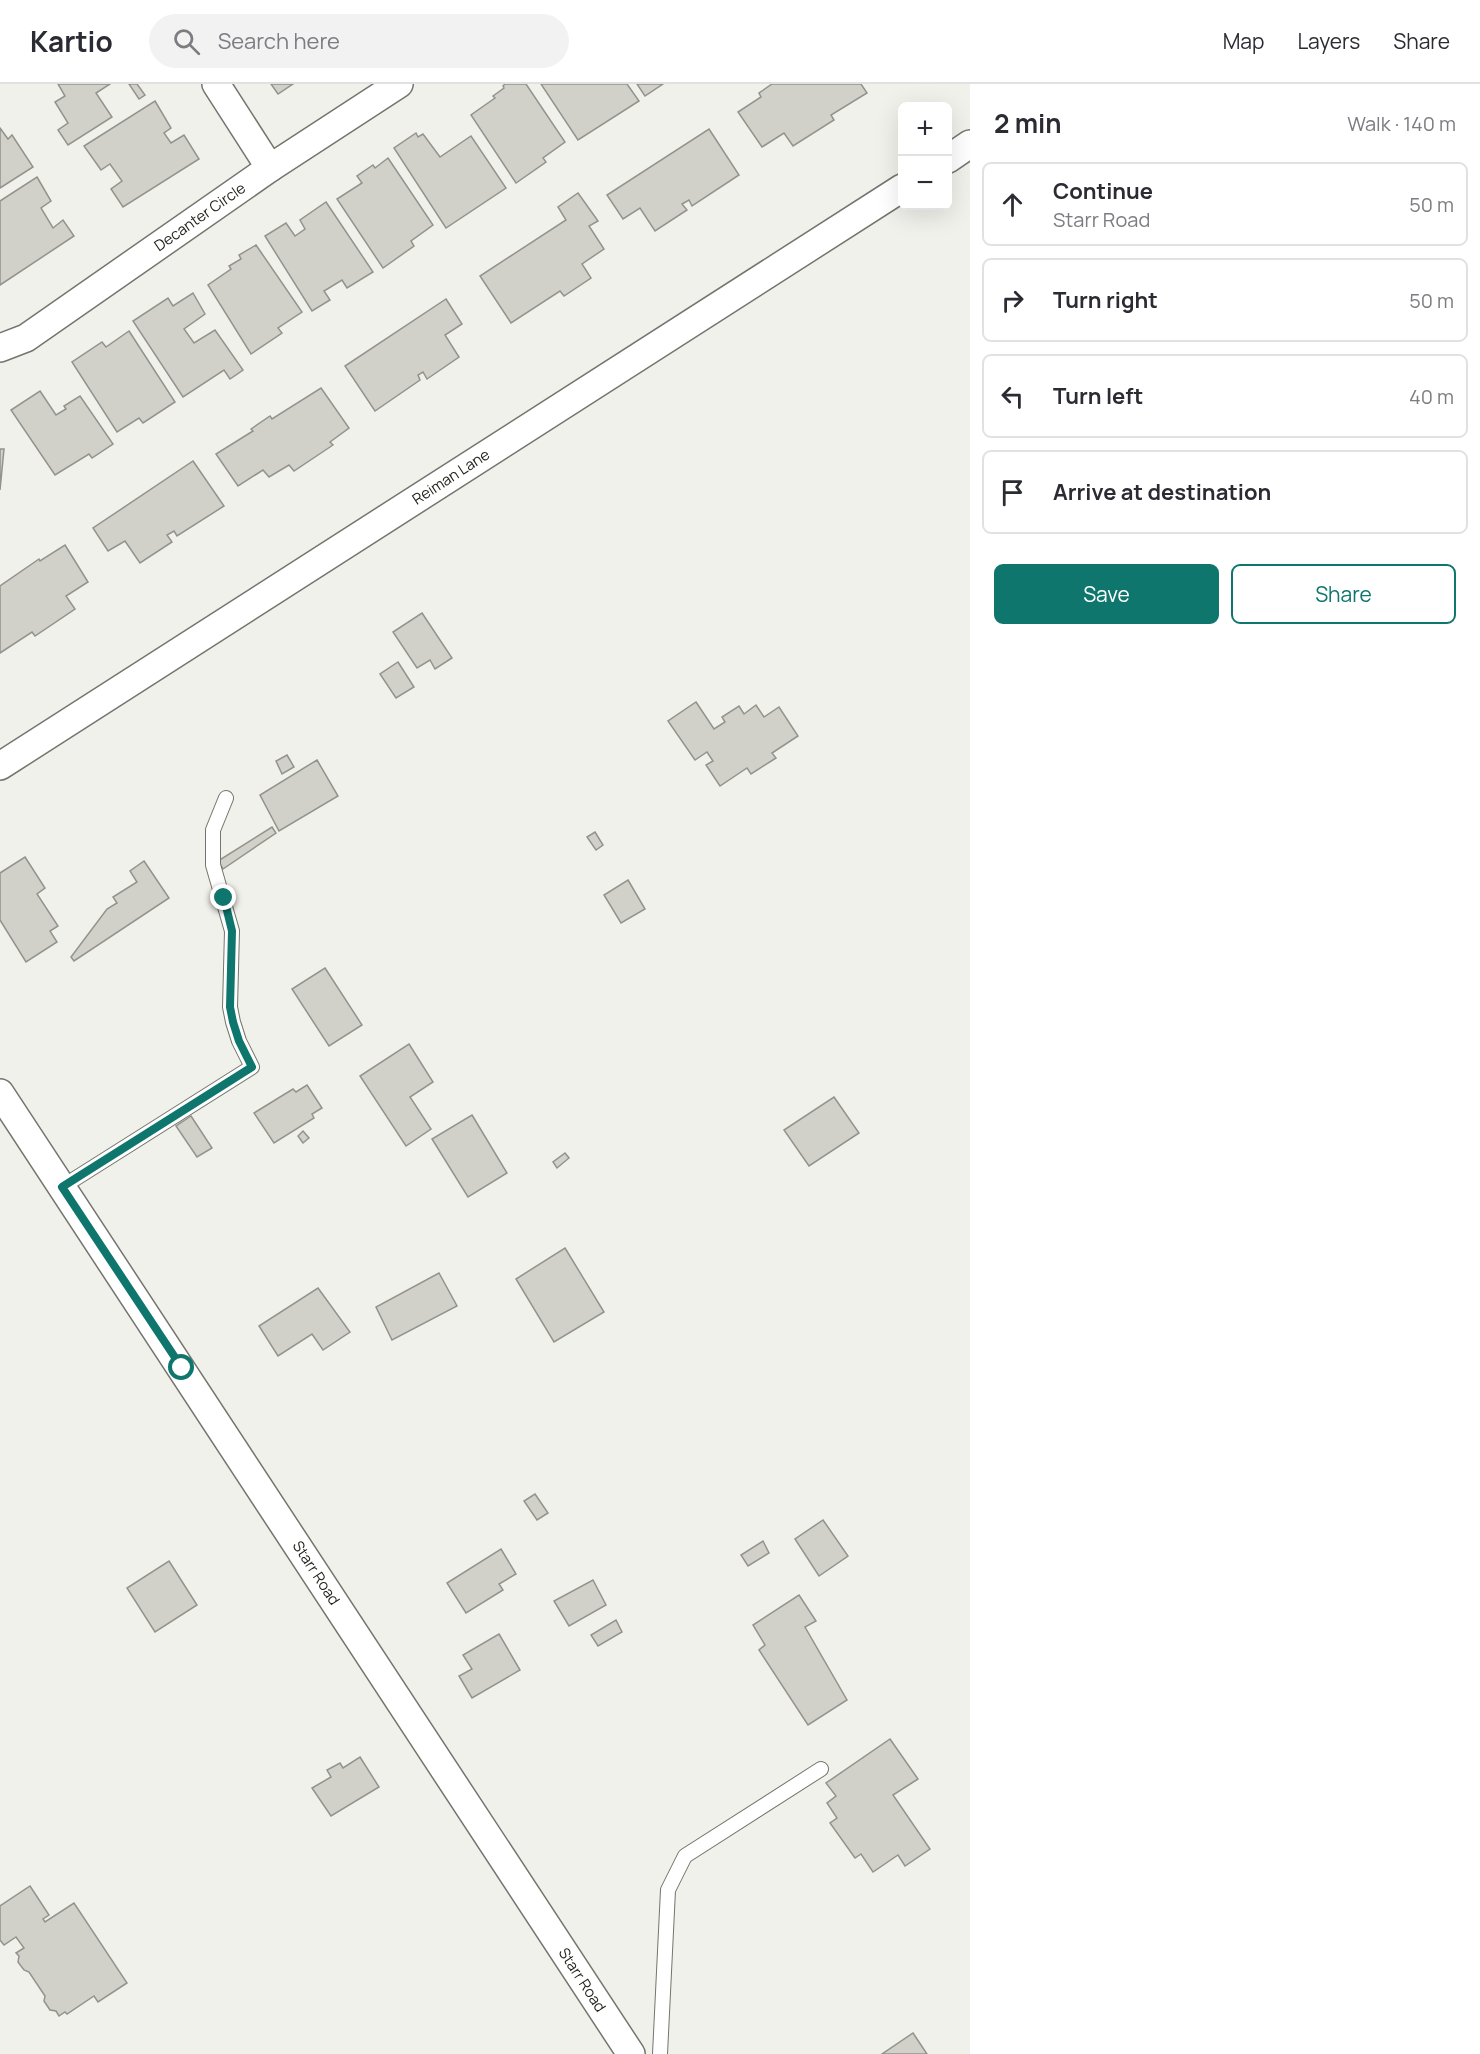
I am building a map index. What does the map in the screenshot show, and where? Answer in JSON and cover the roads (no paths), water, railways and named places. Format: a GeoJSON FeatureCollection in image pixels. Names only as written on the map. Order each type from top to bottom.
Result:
{"type":"FeatureCollection","features":[{"type":"Feature","properties":{"kind":"street"},"geometry":{"type":"LineString","coordinates":[[216,84],[270,168]]}},
{"type":"Feature","properties":{"kind":"street","name":"Decanter Circle"},"geometry":{"type":"LineString","coordinates":[[0,348],[26,338],[270,168],[399,84]]}},
{"type":"Feature","properties":{"kind":"street"},"geometry":{"type":"LineString","coordinates":[[952,156],[970,144]]}},
{"type":"Feature","properties":{"kind":"street","name":"Reiman Lane"},"geometry":{"type":"LineString","coordinates":[[0,766],[898,191]]}},
{"type":"Feature","properties":{"kind":"street","name":"Starr Road"},"geometry":{"type":"LineString","coordinates":[[0,1093],[631,2054]]}},
{"type":"Feature","properties":{"kind":"lane"},"geometry":{"type":"LineString","coordinates":[[62,1187],[252,1067],[239,1041],[230,1007],[232,931],[213,865],[213,830],[226,798]]}},
{"type":"Feature","properties":{"kind":"lane"},"geometry":{"type":"LineString","coordinates":[[660,2054],[668,1890],[685,1856],[821,1769]]}}]}
